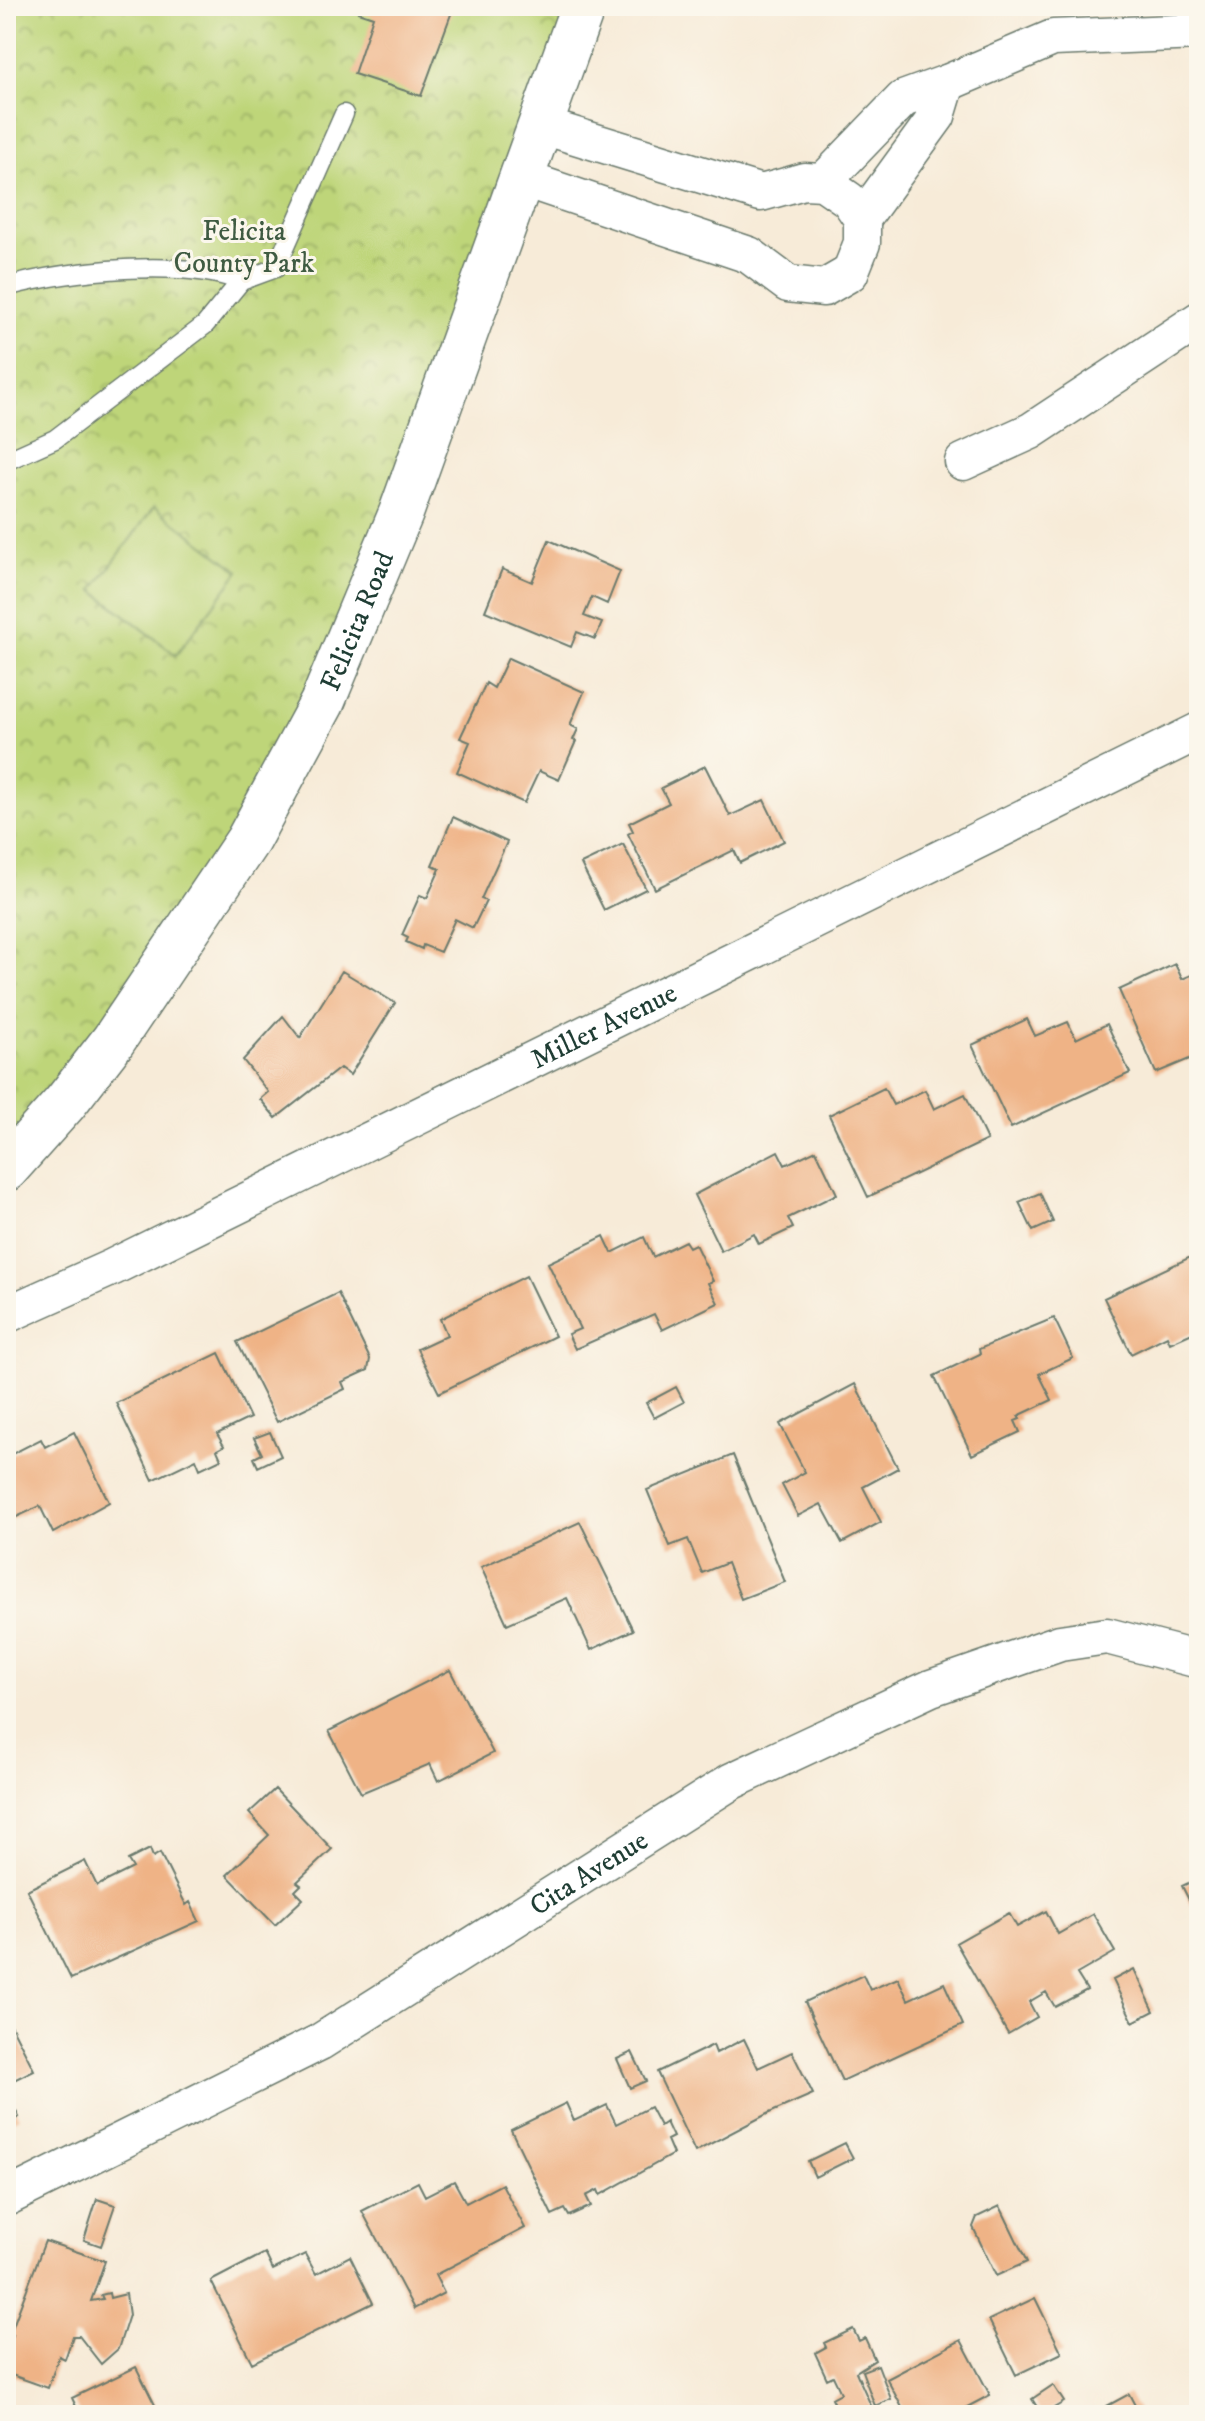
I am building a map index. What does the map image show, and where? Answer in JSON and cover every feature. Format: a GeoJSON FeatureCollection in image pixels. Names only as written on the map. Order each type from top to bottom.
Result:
{"type":"FeatureCollection","features":[{"type":"Feature","properties":{"kind":"main road","name":"Felicita Road"},"geometry":{"type":"LineString","coordinates":[[6,1169],[65,1103],[113,1041],[248,840],[322,703],[401,513],[583,6]]}},
{"type":"Feature","properties":{"kind":"street"},"geometry":{"type":"LineString","coordinates":[[823,182],[903,99],[1053,38],[1199,32]]}},
{"type":"Feature","properties":{"kind":"street"},"geometry":{"type":"LineString","coordinates":[[862,219],[937,116],[947,83]]}},
{"type":"Feature","properties":{"kind":"street"},"geometry":{"type":"LineString","coordinates":[[521,178],[749,255],[788,284],[824,288],[850,273],[862,243],[862,219],[849,200],[823,182],[804,181],[761,193],[540,125]]}},
{"type":"Feature","properties":{"kind":"street"},"geometry":{"type":"LineString","coordinates":[[963,462],[1031,431],[1199,320]]}},
{"type":"Feature","properties":{"kind":"street","name":"Miller Avenue"},"geometry":{"type":"LineString","coordinates":[[6,1315],[113,1267],[1199,731]]}},
{"type":"Feature","properties":{"kind":"street","name":"Cita Avenue"},"geometry":{"type":"LineString","coordinates":[[6,2198],[320,2042],[732,1781],[931,1688],[1060,1643],[1107,1636],[1199,1660]]}},
{"type":"Feature","properties":{"kind":"lane"},"geometry":{"type":"LineString","coordinates":[[6,461],[55,439],[205,325],[241,281],[276,268],[344,114]]}},
{"type":"Feature","properties":{"kind":"lane"},"geometry":{"type":"LineString","coordinates":[[6,287],[44,277],[159,269],[214,271],[241,281]]}},
{"type":"Feature","properties":{"kind":"green space","name":"Felicita County Park"},"geometry":{"type":"Polygon","coordinates":[[[6,6],[583,6],[322,703],[6,1169],[6,6]]]}},
{"type":"Feature","properties":{"kind":"green space"},"geometry":{"type":"Polygon","coordinates":[[[154,507],[239,571],[176,655],[93,590],[154,507]]]}},
{"type":"Feature","properties":{"kind":"building"},"geometry":{"type":"Polygon","coordinates":[[[360,6],[454,6],[421,96],[354,74],[373,17],[358,12],[360,6]]]}},
{"type":"Feature","properties":{"kind":"building"},"geometry":{"type":"Polygon","coordinates":[[[549,540],[620,571],[607,604],[592,597],[584,616],[602,623],[595,639],[577,632],[571,647],[485,611],[502,569],[532,582],[549,540]]]}},
{"type":"Feature","properties":{"kind":"building"},"geometry":{"type":"Polygon","coordinates":[[[508,658],[584,692],[570,725],[578,729],[573,740],[576,741],[559,780],[539,771],[524,803],[457,772],[470,742],[460,738],[486,683],[494,688],[508,658]]]}},
{"type":"Feature","properties":{"kind":"building"},"geometry":{"type":"Polygon","coordinates":[[[705,766],[730,816],[764,800],[784,841],[740,863],[734,850],[655,889],[628,834],[633,831],[629,823],[669,803],[661,788],[705,766]]]}},
{"type":"Feature","properties":{"kind":"building"},"geometry":{"type":"Polygon","coordinates":[[[453,817],[507,842],[481,899],[486,901],[473,928],[455,919],[440,952],[406,942],[408,938],[402,935],[420,895],[427,898],[440,869],[432,865],[453,817]]]}},
{"type":"Feature","properties":{"kind":"building"},"geometry":{"type":"Polygon","coordinates":[[[623,844],[646,889],[604,910],[581,864],[623,844]]]}},
{"type":"Feature","properties":{"kind":"building"},"geometry":{"type":"Polygon","coordinates":[[[1175,964],[1182,979],[1199,972],[1199,1055],[1156,1073],[1119,990],[1175,964]]]}},
{"type":"Feature","properties":{"kind":"building"},"geometry":{"type":"Polygon","coordinates":[[[342,971],[395,1003],[350,1075],[340,1068],[276,1118],[260,1099],[268,1092],[243,1060],[283,1016],[300,1038],[342,971]]]}},
{"type":"Feature","properties":{"kind":"building"},"geometry":{"type":"Polygon","coordinates":[[[1027,1019],[1035,1036],[1068,1022],[1076,1039],[1107,1024],[1130,1073],[1011,1128],[972,1045],[1027,1019]]]}},
{"type":"Feature","properties":{"kind":"building"},"geometry":{"type":"Polygon","coordinates":[[[884,1088],[893,1105],[925,1090],[934,1109],[965,1094],[987,1140],[868,1197],[829,1115],[884,1088]]]}},
{"type":"Feature","properties":{"kind":"building"},"geometry":{"type":"Polygon","coordinates":[[[816,1150],[837,1194],[788,1218],[793,1228],[759,1244],[754,1234],[721,1251],[694,1195],[778,1151],[785,1165],[816,1150]]]}},
{"type":"Feature","properties":{"kind":"building"},"geometry":{"type":"Polygon","coordinates":[[[1040,1193],[1053,1222],[1033,1231],[1019,1202],[1040,1193]]]}},
{"type":"Feature","properties":{"kind":"building"},"geometry":{"type":"Polygon","coordinates":[[[604,1236],[612,1253],[644,1237],[653,1257],[685,1241],[689,1247],[695,1244],[713,1281],[708,1283],[718,1303],[662,1330],[654,1314],[575,1349],[568,1334],[580,1329],[548,1263],[604,1236]]]}},
{"type":"Feature","properties":{"kind":"building"},"geometry":{"type":"Polygon","coordinates":[[[1199,1253],[1199,1330],[1170,1343],[1167,1336],[1131,1354],[1104,1298],[1199,1253]]]}},
{"type":"Feature","properties":{"kind":"building"},"geometry":{"type":"Polygon","coordinates":[[[526,1276],[555,1336],[439,1393],[417,1349],[447,1335],[440,1319],[526,1276]]]}},
{"type":"Feature","properties":{"kind":"building"},"geometry":{"type":"Polygon","coordinates":[[[338,1293],[370,1359],[368,1370],[342,1382],[345,1389],[277,1422],[237,1342],[338,1293]]]}},
{"type":"Feature","properties":{"kind":"building"},"geometry":{"type":"Polygon","coordinates":[[[1054,1318],[1073,1358],[1039,1374],[1052,1400],[1018,1416],[1020,1419],[1015,1421],[1020,1432],[972,1455],[934,1376],[980,1354],[979,1349],[1054,1318]]]}},
{"type":"Feature","properties":{"kind":"building"},"geometry":{"type":"Polygon","coordinates":[[[219,1353],[250,1418],[217,1434],[224,1446],[217,1450],[221,1459],[200,1469],[196,1459],[153,1480],[116,1403],[219,1353]]]}},
{"type":"Feature","properties":{"kind":"building"},"geometry":{"type":"Polygon","coordinates":[[[855,1384],[898,1468],[863,1487],[881,1522],[842,1543],[821,1504],[798,1516],[782,1485],[805,1472],[780,1424],[855,1384]]]}},
{"type":"Feature","properties":{"kind":"building"},"geometry":{"type":"Polygon","coordinates":[[[676,1387],[684,1402],[654,1418],[646,1403],[676,1387]]]}},
{"type":"Feature","properties":{"kind":"building"},"geometry":{"type":"Polygon","coordinates":[[[74,1432],[109,1502],[53,1533],[40,1506],[6,1522],[6,1457],[41,1439],[45,1447],[74,1432]]]}},
{"type":"Feature","properties":{"kind":"building"},"geometry":{"type":"Polygon","coordinates":[[[270,1432],[281,1456],[258,1467],[254,1458],[262,1454],[254,1438],[270,1432]]]}},
{"type":"Feature","properties":{"kind":"building"},"geometry":{"type":"Polygon","coordinates":[[[733,1455],[785,1582],[741,1599],[727,1563],[702,1573],[688,1539],[670,1546],[647,1490],[733,1455]]]}},
{"type":"Feature","properties":{"kind":"building"},"geometry":{"type":"Polygon","coordinates":[[[580,1522],[633,1630],[591,1650],[567,1598],[507,1624],[481,1567],[580,1522]]]}},
{"type":"Feature","properties":{"kind":"building"},"geometry":{"type":"Polygon","coordinates":[[[450,1670],[493,1753],[438,1781],[430,1764],[361,1793],[329,1731],[450,1670]]]}},
{"type":"Feature","properties":{"kind":"building"},"geometry":{"type":"Polygon","coordinates":[[[275,1789],[332,1849],[297,1882],[301,1885],[295,1891],[303,1899],[275,1925],[227,1875],[269,1835],[249,1813],[275,1789]]]}},
{"type":"Feature","properties":{"kind":"building"},"geometry":{"type":"Polygon","coordinates":[[[150,1849],[153,1857],[160,1853],[186,1905],[190,1902],[199,1921],[71,1979],[27,1890],[85,1861],[97,1886],[133,1868],[128,1860],[150,1849]]]}},
{"type":"Feature","properties":{"kind":"building"},"geometry":{"type":"Polygon","coordinates":[[[1199,1878],[1199,1920],[1182,1886],[1199,1878]]]}},
{"type":"Feature","properties":{"kind":"building"},"geometry":{"type":"Polygon","coordinates":[[[1046,1911],[1058,1934],[1093,1914],[1115,1952],[1077,1974],[1087,1990],[1055,2007],[1046,1992],[1029,2002],[1037,2017],[1008,2034],[956,1943],[1009,1913],[1017,1927],[1046,1911]]]}},
{"type":"Feature","properties":{"kind":"building"},"geometry":{"type":"Polygon","coordinates":[[[1134,1969],[1154,2011],[1133,2022],[1113,1980],[1134,1969]]]}},
{"type":"Feature","properties":{"kind":"building"},"geometry":{"type":"Polygon","coordinates":[[[863,1975],[870,1990],[898,1978],[908,2000],[944,1983],[963,2025],[842,2081],[805,2002],[863,1975]]]}},
{"type":"Feature","properties":{"kind":"building"},"geometry":{"type":"Polygon","coordinates":[[[6,2015],[34,2070],[6,2084],[6,2015]]]}},
{"type":"Feature","properties":{"kind":"building"},"geometry":{"type":"Polygon","coordinates":[[[744,2039],[758,2068],[792,2052],[813,2094],[695,2152],[657,2072],[713,2045],[716,2053],[744,2039]]]}},
{"type":"Feature","properties":{"kind":"building"},"geometry":{"type":"Polygon","coordinates":[[[632,2052],[646,2081],[630,2088],[617,2059],[632,2052]]]}},
{"type":"Feature","properties":{"kind":"building"},"geometry":{"type":"Polygon","coordinates":[[[6,2092],[19,2117],[6,2124],[6,2092]]]}},
{"type":"Feature","properties":{"kind":"building"},"geometry":{"type":"Polygon","coordinates":[[[566,2103],[574,2121],[607,2105],[616,2124],[650,2107],[660,2126],[666,2122],[673,2137],[667,2140],[673,2154],[600,2195],[598,2190],[586,2196],[591,2206],[569,2216],[565,2209],[552,2215],[511,2130],[566,2103]]]}},
{"type":"Feature","properties":{"kind":"building"},"geometry":{"type":"Polygon","coordinates":[[[845,2143],[853,2158],[815,2177],[808,2161],[845,2143]]]}},
{"type":"Feature","properties":{"kind":"building"},"geometry":{"type":"Polygon","coordinates":[[[454,2181],[466,2203],[502,2184],[525,2228],[435,2275],[444,2293],[414,2309],[362,2211],[418,2182],[425,2196],[454,2181]]]}},
{"type":"Feature","properties":{"kind":"building"},"geometry":{"type":"Polygon","coordinates":[[[97,2199],[115,2205],[101,2246],[84,2240],[97,2199]]]}},
{"type":"Feature","properties":{"kind":"building"},"geometry":{"type":"Polygon","coordinates":[[[1000,2206],[1027,2262],[996,2276],[973,2227],[977,2217],[1000,2206]]]}},
{"type":"Feature","properties":{"kind":"building"},"geometry":{"type":"Polygon","coordinates":[[[45,2241],[105,2261],[91,2301],[103,2299],[101,2295],[109,2293],[110,2298],[126,2294],[129,2315],[118,2349],[101,2364],[79,2336],[73,2336],[65,2359],[59,2356],[48,2388],[6,2373],[6,2355],[13,2335],[10,2334],[45,2241]]]}},
{"type":"Feature","properties":{"kind":"building"},"geometry":{"type":"Polygon","coordinates":[[[265,2253],[273,2270],[305,2254],[316,2274],[350,2256],[373,2303],[252,2363],[211,2281],[265,2253]]]}},
{"type":"Feature","properties":{"kind":"building"},"geometry":{"type":"Polygon","coordinates":[[[1035,2298],[1062,2353],[1016,2375],[989,2320],[1035,2298]]]}},
{"type":"Feature","properties":{"kind":"building"},"geometry":{"type":"Polygon","coordinates":[[[853,2329],[859,2341],[865,2338],[875,2360],[856,2372],[873,2410],[863,2415],[840,2415],[832,2398],[841,2393],[833,2376],[827,2379],[815,2353],[826,2347],[824,2343],[853,2329]]]}},
{"type":"Feature","properties":{"kind":"building"},"geometry":{"type":"Polygon","coordinates":[[[961,2340],[990,2395],[952,2415],[906,2415],[887,2379],[961,2340]]]}},
{"type":"Feature","properties":{"kind":"building"},"geometry":{"type":"Polygon","coordinates":[[[878,2365],[891,2399],[875,2406],[862,2371],[878,2365]]]}},
{"type":"Feature","properties":{"kind":"building"},"geometry":{"type":"Polygon","coordinates":[[[136,2367],[160,2415],[80,2415],[72,2398],[136,2367]]]}},
{"type":"Feature","properties":{"kind":"building"},"geometry":{"type":"Polygon","coordinates":[[[1053,2385],[1064,2402],[1042,2415],[1032,2399],[1053,2385]]]}},
{"type":"Feature","properties":{"kind":"building"},"geometry":{"type":"Polygon","coordinates":[[[1129,2394],[1140,2415],[1112,2415],[1107,2406],[1129,2394]]]}}]}
